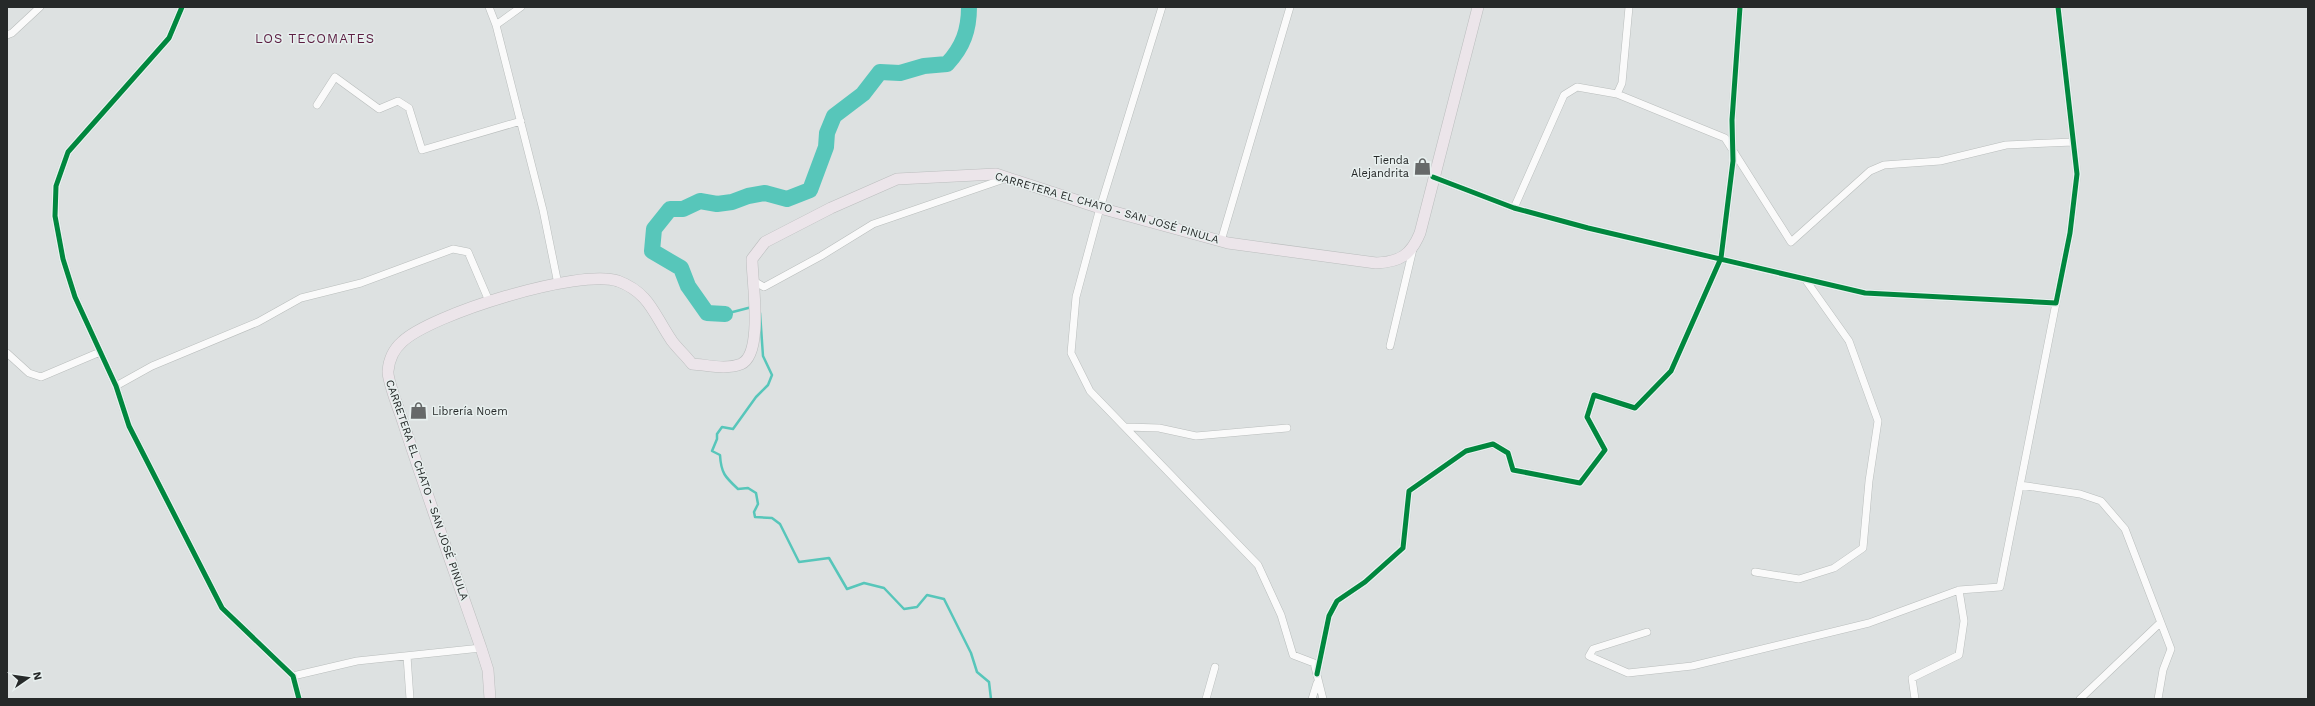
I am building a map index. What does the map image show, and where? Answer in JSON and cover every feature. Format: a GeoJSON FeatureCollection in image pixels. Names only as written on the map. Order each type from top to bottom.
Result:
{"type":"FeatureCollection","features":[{"type":"Feature","properties":{"kind":"main road"},"geometry":{"type":"LineString","coordinates":[[1413,249],[1420,233],[1433,177],[1478,7]]}},
{"type":"Feature","properties":{"kind":"main road","name":"CARRETERA EL CHATO - SAN JOSÉ PINULA"},"geometry":{"type":"LineString","coordinates":[[490,699],[488,670],[420,475],[387,373],[392,355],[401,342],[414,332],[489,301],[522,291],[598,277],[616,281],[638,290],[649,302],[673,342],[692,364],[729,368],[743,364],[751,354],[755,338],[752,292],[752,259],[765,242],[831,208],[897,179],[996,174],[1100,208],[1221,241],[1376,263],[1398,260],[1413,249]]}},
{"type":"Feature","properties":{"kind":"street"},"geometry":{"type":"LineString","coordinates":[[7,34],[12,33],[40,7]]}},
{"type":"Feature","properties":{"kind":"street"},"geometry":{"type":"LineString","coordinates":[[182,7],[170,38],[68,152],[56,186],[55,216],[63,259],[75,297],[116,386],[129,426],[222,608],[293,676],[299,699]]}},
{"type":"Feature","properties":{"kind":"street"},"geometry":{"type":"LineString","coordinates":[[489,7],[496,25],[543,210],[558,284]]}},
{"type":"Feature","properties":{"kind":"street"},"geometry":{"type":"LineString","coordinates":[[496,25],[521,7]]}},
{"type":"Feature","properties":{"kind":"street"},"geometry":{"type":"LineString","coordinates":[[1162,7],[1100,208],[1076,297],[1071,353],[1090,391],[1258,565],[1281,615],[1293,655],[1314,663],[1323,699]]}},
{"type":"Feature","properties":{"kind":"street"},"geometry":{"type":"LineString","coordinates":[[1221,241],[1290,7]]}},
{"type":"Feature","properties":{"kind":"street"},"geometry":{"type":"LineString","coordinates":[[1617,94],[1622,83],[1629,7]]}},
{"type":"Feature","properties":{"kind":"street"},"geometry":{"type":"LineString","coordinates":[[1312,699],[1329,616],[1337,601],[1365,582],[1404,548],[1409,490],[1466,450],[1493,444],[1508,453],[1513,470],[1580,483],[1605,450],[1587,417],[1594,395],[1635,408],[1672,371],[1721,258],[1733,161],[1732,120],[1740,7]]}},
{"type":"Feature","properties":{"kind":"street"},"geometry":{"type":"LineString","coordinates":[[1647,632],[1593,649],[1589,656],[1628,673],[1692,666],[1869,623],[1959,590],[2000,587],[2070,233],[2077,174],[2058,7]]}},
{"type":"Feature","properties":{"kind":"street"},"geometry":{"type":"LineString","coordinates":[[317,105],[335,77],[379,109],[398,101],[409,108],[422,150],[520,121]]}},
{"type":"Feature","properties":{"kind":"street"},"geometry":{"type":"LineString","coordinates":[[1514,208],[1564,95],[1577,88],[1617,94],[1725,138],[1791,242],[1870,171],[1884,165],[1940,161],[2006,145],[2073,142]]}},
{"type":"Feature","properties":{"kind":"street"},"geometry":{"type":"LineString","coordinates":[[1433,177],[1514,208],[1588,228],[1865,293],[2056,303]]}},
{"type":"Feature","properties":{"kind":"street"},"geometry":{"type":"LineString","coordinates":[[752,280],[764,287],[821,256],[873,224],[1008,178]]}},
{"type":"Feature","properties":{"kind":"street"},"geometry":{"type":"LineString","coordinates":[[116,386],[152,366],[258,322],[301,298],[361,283],[453,249],[468,252],[489,301]]}},
{"type":"Feature","properties":{"kind":"street"},"geometry":{"type":"LineString","coordinates":[[1390,346],[1413,249]]}},
{"type":"Feature","properties":{"kind":"street"},"geometry":{"type":"LineString","coordinates":[[1755,572],[1799,579],[1834,568],[1863,548],[1869,481],[1878,421],[1849,341],[1805,279]]}},
{"type":"Feature","properties":{"kind":"street"},"geometry":{"type":"LineString","coordinates":[[7,353],[29,373],[41,377],[100,352]]}},
{"type":"Feature","properties":{"kind":"street"},"geometry":{"type":"LineString","coordinates":[[1126,427],[1159,428],[1196,436],[1287,428]]}},
{"type":"Feature","properties":{"kind":"street"},"geometry":{"type":"LineString","coordinates":[[2020,485],[2080,494],[2101,501],[2125,530],[2171,649],[2163,670],[2158,699]]}},
{"type":"Feature","properties":{"kind":"street"},"geometry":{"type":"LineString","coordinates":[[1915,699],[1912,678],[1959,655],[1964,621],[1959,590]]}},
{"type":"Feature","properties":{"kind":"street"},"geometry":{"type":"LineString","coordinates":[[2080,699],[2160,623]]}},
{"type":"Feature","properties":{"kind":"street"},"geometry":{"type":"LineString","coordinates":[[293,676],[357,662],[481,648]]}},
{"type":"Feature","properties":{"kind":"street"},"geometry":{"type":"LineString","coordinates":[[407,656],[410,699]]}},
{"type":"Feature","properties":{"kind":"street"},"geometry":{"type":"LineString","coordinates":[[1206,699],[1215,666]]}},
{"type":"Feature","properties":{"kind":"waterway"},"geometry":{"type":"LineString","coordinates":[[725,314],[707,313],[688,286],[681,268],[652,251],[654,229],[670,209],[683,209],[700,201],[717,204],[732,202],[748,196],[765,193],[787,199],[810,190],[826,147],[827,133],[834,116],[863,94],[880,72],[900,73],[924,66],[947,64],[953,58],[964,38],[968,23],[969,7]]}},
{"type":"Feature","properties":{"kind":"waterway"},"geometry":{"type":"LineString","coordinates":[[725,314],[752,307]]}},
{"type":"Feature","properties":{"kind":"waterway"},"geometry":{"type":"LineString","coordinates":[[760,313],[763,356],[772,375],[768,385],[756,397],[733,429],[722,427],[717,434],[717,439],[712,451],[720,455],[721,466],[724,474],[738,489],[748,488],[756,493],[758,504],[754,512],[755,517],[772,518],[780,524],[799,562],[829,558],[847,589],[864,583],[884,588],[904,609],[917,607],[927,595],[944,599],[971,653],[977,672],[989,682],[991,699]]}},
{"type":"Feature","properties":{"kind":"cycle path"},"geometry":{"type":"LineString","coordinates":[[182,7],[169,38],[68,152],[56,186],[55,216],[63,259],[75,297],[116,386],[129,426],[222,608],[293,676],[299,699]]}},
{"type":"Feature","properties":{"kind":"cycle path"},"geometry":{"type":"LineString","coordinates":[[1317,674],[1329,616],[1337,601],[1365,582],[1403,548],[1409,491],[1466,451],[1493,444],[1508,453],[1513,470],[1580,483],[1605,450],[1587,417],[1594,395],[1635,408],[1671,371],[1721,258],[1733,161],[1732,120],[1740,7]]}},
{"type":"Feature","properties":{"kind":"cycle path"},"geometry":{"type":"LineString","coordinates":[[1433,177],[1514,208],[1588,228],[1865,293],[2056,303],[2070,233],[2077,174],[2058,7]]}},
{"type":"Feature","properties":{"kind":"place","name":"Tienda Alejandrita"},"geometry":{"type":"Point","coordinates":[1422,166]}},
{"type":"Feature","properties":{"kind":"place","name":"Librería Noem"},"geometry":{"type":"Point","coordinates":[419,411]}},
{"type":"Feature","properties":{"kind":"district","name":"LOS TECOMATES"},"geometry":{"type":"Point","coordinates":[315,38]}}]}
